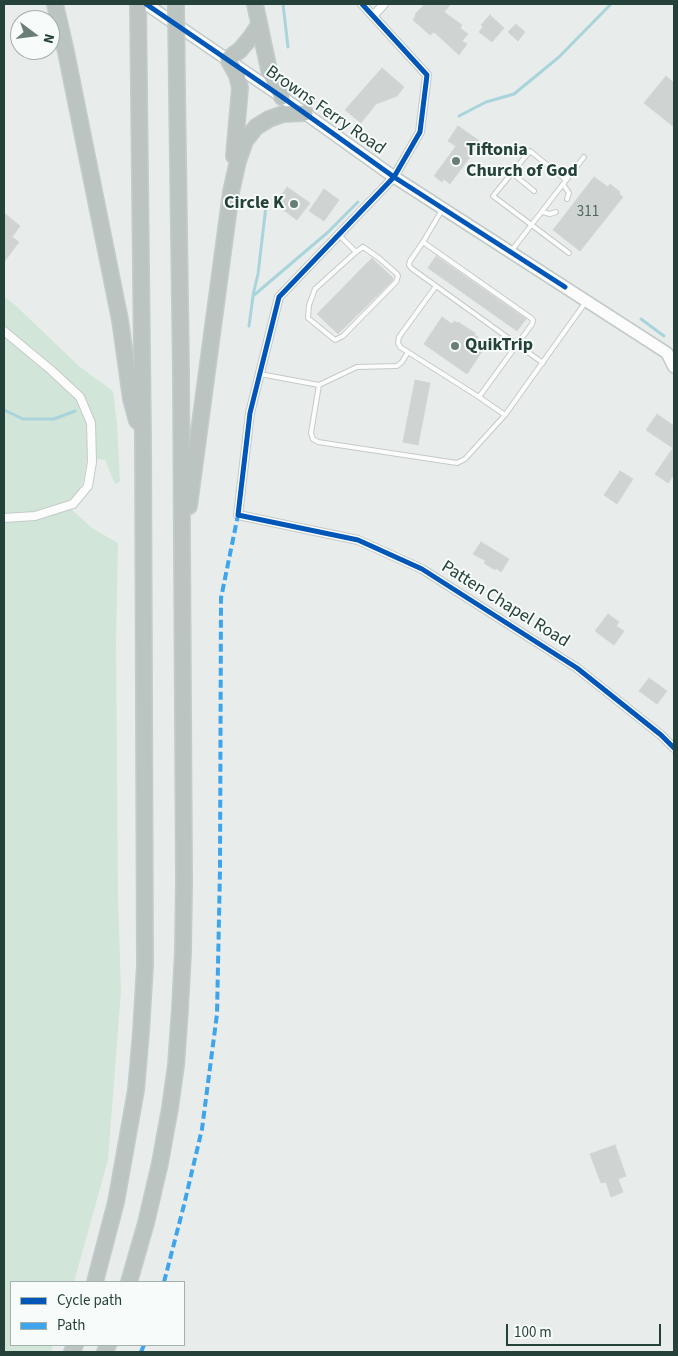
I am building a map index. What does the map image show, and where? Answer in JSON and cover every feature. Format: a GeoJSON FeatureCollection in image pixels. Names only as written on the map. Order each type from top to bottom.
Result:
{"type":"FeatureCollection","features":[{"type":"Feature","properties":{"kind":"highway"},"geometry":{"type":"LineString","coordinates":[[95,1281],[116,1202],[136,1090],[142,1032],[145,965],[143,442],[138,4]]}},
{"type":"Feature","properties":{"kind":"highway"},"geometry":{"type":"LineString","coordinates":[[129,1281],[146,1223],[170,1108],[176,1064],[183,952],[181,382],[176,4]]}},
{"type":"Feature","properties":{"kind":"highway"},"geometry":{"type":"LineString","coordinates":[[255,4],[269,70],[282,96]]}},
{"type":"Feature","properties":{"kind":"highway"},"geometry":{"type":"LineString","coordinates":[[56,5],[120,320],[131,399],[143,442]]}},
{"type":"Feature","properties":{"kind":"highway"},"geometry":{"type":"LineString","coordinates":[[182,562],[231,192],[240,88],[237,75],[228,59],[240,50],[259,25]]}},
{"type":"Feature","properties":{"kind":"highway"},"geometry":{"type":"LineString","coordinates":[[231,192],[238,161],[245,142],[256,126],[268,119],[283,114],[305,113]]}},
{"type":"Feature","properties":{"kind":"street","name":"Browns Ferry Road"},"geometry":{"type":"LineString","coordinates":[[146,4],[282,96],[394,177],[667,353],[674,367]]}},
{"type":"Feature","properties":{"kind":"street","name":"Patten Chapel Road"},"geometry":{"type":"LineString","coordinates":[[362,4],[427,75],[420,132],[394,177],[279,297],[250,413],[238,515],[358,540],[422,569],[577,668],[661,735],[674,748]]}},
{"type":"Feature","properties":{"kind":"street"},"geometry":{"type":"LineString","coordinates":[[373,16],[384,4]]}},
{"type":"Feature","properties":{"kind":"street"},"geometry":{"type":"LineString","coordinates":[[4,331],[52,370],[80,397],[91,423],[92,462],[88,486],[73,504],[35,516],[4,518]]}},
{"type":"Feature","properties":{"kind":"lane"},"geometry":{"type":"LineString","coordinates":[[567,199],[569,193],[564,182],[530,151],[493,196],[569,253]]}},
{"type":"Feature","properties":{"kind":"lane"},"geometry":{"type":"LineString","coordinates":[[510,252],[584,157]]}},
{"type":"Feature","properties":{"kind":"lane"},"geometry":{"type":"LineString","coordinates":[[512,173],[534,190]]}},
{"type":"Feature","properties":{"kind":"lane"},"geometry":{"type":"LineString","coordinates":[[444,208],[409,265],[543,363]]}},
{"type":"Feature","properties":{"kind":"lane"},"geometry":{"type":"LineString","coordinates":[[542,212],[550,214],[556,212]]}},
{"type":"Feature","properties":{"kind":"lane"},"geometry":{"type":"LineString","coordinates":[[339,235],[356,252]]}},
{"type":"Feature","properties":{"kind":"lane"},"geometry":{"type":"LineString","coordinates":[[423,242],[533,320],[479,397]]}},
{"type":"Feature","properties":{"kind":"lane"},"geometry":{"type":"LineString","coordinates":[[363,247],[398,276],[396,282],[343,336],[335,340],[308,318],[309,305],[315,289],[356,252],[363,247]]}},
{"type":"Feature","properties":{"kind":"lane"},"geometry":{"type":"LineString","coordinates":[[436,286],[399,337],[398,343],[400,347],[505,414]]}},
{"type":"Feature","properties":{"kind":"lane"},"geometry":{"type":"LineString","coordinates":[[319,385],[311,433],[313,439],[318,442],[457,463],[465,459],[505,414],[587,302]]}},
{"type":"Feature","properties":{"kind":"lane"},"geometry":{"type":"LineString","coordinates":[[260,374],[319,385],[357,367],[397,366],[408,352]]}},
{"type":"Feature","properties":{"kind":"green space"},"geometry":{"type":"Polygon","coordinates":[[[4,297],[14,304],[80,367],[113,391],[120,482],[115,484],[105,460],[87,458],[84,479],[70,508],[92,528],[118,543],[116,643],[118,898],[121,991],[108,1160],[74,1281],[10,1281],[10,1346],[53,1346],[51,1352],[4,1352],[4,297]]]}},
{"type":"Feature","properties":{"kind":"building"},"geometry":{"type":"Polygon","coordinates":[[[425,4],[451,4],[444,12],[462,25],[460,28],[468,34],[462,41],[467,44],[459,55],[434,32],[430,35],[413,20],[415,14],[425,4]]]}},
{"type":"Feature","properties":{"kind":"building"},"geometry":{"type":"Polygon","coordinates":[[[490,15],[504,28],[492,42],[479,32],[483,27],[481,25],[490,15]]]}},
{"type":"Feature","properties":{"kind":"building"},"geometry":{"type":"Polygon","coordinates":[[[516,24],[525,32],[518,41],[508,32],[516,24]]]}},
{"type":"Feature","properties":{"kind":"building"},"geometry":{"type":"Polygon","coordinates":[[[382,68],[404,87],[397,96],[376,104],[361,123],[345,110],[382,68]]]}},
{"type":"Feature","properties":{"kind":"building"},"geometry":{"type":"Polygon","coordinates":[[[666,76],[674,83],[674,127],[644,103],[666,76]]]}},
{"type":"Feature","properties":{"kind":"building","name":"Tiftonia Church of God"},"geometry":{"type":"Polygon","coordinates":[[[458,126],[481,142],[450,184],[444,179],[442,182],[434,176],[456,146],[448,141],[458,126]]]}},
{"type":"Feature","properties":{"kind":"building"},"geometry":{"type":"Polygon","coordinates":[[[594,177],[608,187],[610,184],[623,197],[580,251],[553,230],[594,177]]]}},
{"type":"Feature","properties":{"kind":"building","name":"Circle K"},"geometry":{"type":"Polygon","coordinates":[[[287,187],[310,203],[297,220],[278,206],[280,202],[278,200],[287,187]]]}},
{"type":"Feature","properties":{"kind":"building","name":"Circle K"},"geometry":{"type":"Polygon","coordinates":[[[324,189],[339,200],[324,221],[309,211],[324,189]]]}},
{"type":"Feature","properties":{"kind":"building"},"geometry":{"type":"Polygon","coordinates":[[[4,213],[20,226],[12,237],[19,242],[4,262],[4,213]]]}},
{"type":"Feature","properties":{"kind":"building","name":"QuikTrip"},"geometry":{"type":"Polygon","coordinates":[[[436,256],[526,319],[517,331],[428,268],[436,256]]]}},
{"type":"Feature","properties":{"kind":"building"},"geometry":{"type":"Polygon","coordinates":[[[372,258],[393,280],[338,334],[317,314],[372,258]]]}},
{"type":"Feature","properties":{"kind":"building","name":"QuikTrip"},"geometry":{"type":"Polygon","coordinates":[[[442,317],[452,324],[454,321],[458,322],[475,333],[474,335],[478,337],[475,340],[485,347],[467,374],[424,344],[442,317]]]}},
{"type":"Feature","properties":{"kind":"building","name":"QuikTrip"},"geometry":{"type":"Polygon","coordinates":[[[415,380],[430,383],[418,445],[403,442],[415,380]]]}},
{"type":"Feature","properties":{"kind":"building"},"geometry":{"type":"Polygon","coordinates":[[[657,414],[674,426],[674,475],[668,483],[655,474],[673,448],[646,430],[657,414]]]}},
{"type":"Feature","properties":{"kind":"building"},"geometry":{"type":"Polygon","coordinates":[[[620,471],[633,479],[617,504],[604,495],[620,471]]]}},
{"type":"Feature","properties":{"kind":"building"},"geometry":{"type":"Polygon","coordinates":[[[481,542],[509,559],[501,572],[484,563],[486,561],[473,554],[481,542]]]}},
{"type":"Feature","properties":{"kind":"building"},"geometry":{"type":"Polygon","coordinates":[[[608,614],[619,622],[616,626],[624,631],[614,645],[595,631],[608,614]]]}},
{"type":"Feature","properties":{"kind":"building"},"geometry":{"type":"Polygon","coordinates":[[[649,678],[667,691],[657,704],[639,691],[649,678]]]}},
{"type":"Feature","properties":{"kind":"building"},"geometry":{"type":"Polygon","coordinates":[[[615,1145],[626,1176],[618,1179],[623,1192],[611,1197],[606,1182],[601,1183],[590,1154],[615,1145]]]}},
{"type":"Feature","properties":{"kind":"waterway"},"geometry":{"type":"LineString","coordinates":[[283,4],[288,47]]}},
{"type":"Feature","properties":{"kind":"waterway"},"geometry":{"type":"LineString","coordinates":[[459,116],[486,102],[514,94],[559,57],[611,4]]}},
{"type":"Feature","properties":{"kind":"waterway"},"geometry":{"type":"LineString","coordinates":[[249,326],[253,296],[327,233],[358,202]]}},
{"type":"Feature","properties":{"kind":"waterway"},"geometry":{"type":"LineString","coordinates":[[253,295],[258,274],[266,206]]}},
{"type":"Feature","properties":{"kind":"waterway"},"geometry":{"type":"LineString","coordinates":[[641,319],[664,336]]}},
{"type":"Feature","properties":{"kind":"waterway"},"geometry":{"type":"LineString","coordinates":[[4,410],[23,419],[54,419],[75,411]]}},
{"type":"Feature","properties":{"kind":"marked path"},"geometry":{"type":"LineString","coordinates":[[164,1281],[202,1129],[217,1014],[220,869],[221,598],[238,515]]}},
{"type":"Feature","properties":{"kind":"marked path"},"geometry":{"type":"LineString","coordinates":[[141,1352],[144,1346]]}},
{"type":"Feature","properties":{"kind":"cycle path"},"geometry":{"type":"LineString","coordinates":[[146,4],[282,97],[394,177],[565,287]]}},
{"type":"Feature","properties":{"kind":"cycle path"},"geometry":{"type":"LineString","coordinates":[[362,4],[427,75],[420,132],[394,177],[279,297],[250,413],[238,515],[358,540],[422,569],[577,668],[661,735],[674,748]]}},
{"type":"Feature","properties":{"kind":"place","name":"Tiftonia Church of God"},"geometry":{"type":"Point","coordinates":[456,161]}},
{"type":"Feature","properties":{"kind":"place","name":"Circle K"},"geometry":{"type":"Point","coordinates":[294,204]}},
{"type":"Feature","properties":{"kind":"place","name":"QuikTrip"},"geometry":{"type":"Point","coordinates":[455,346]}}]}
